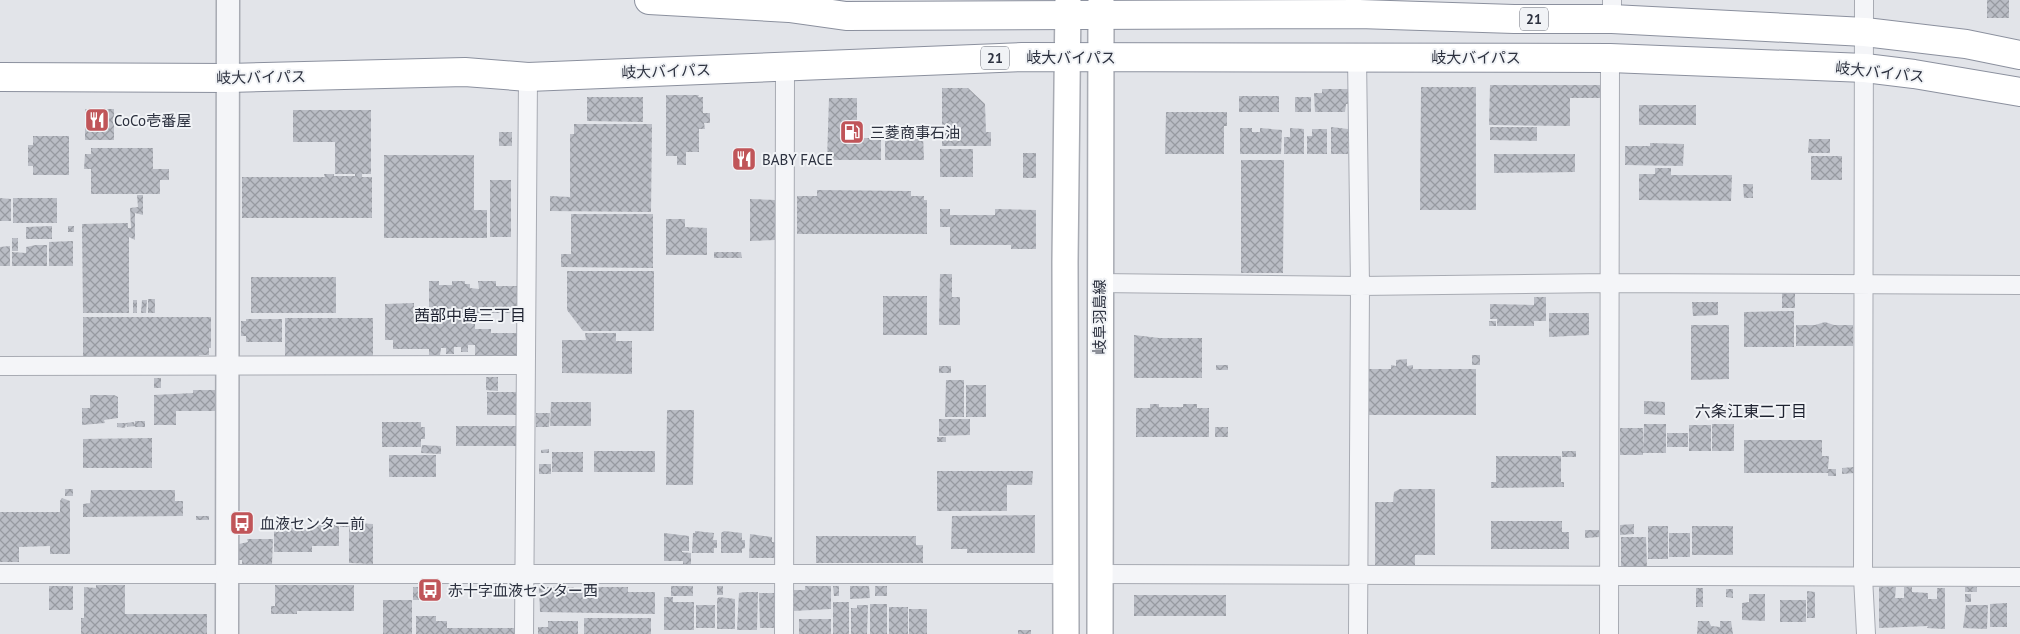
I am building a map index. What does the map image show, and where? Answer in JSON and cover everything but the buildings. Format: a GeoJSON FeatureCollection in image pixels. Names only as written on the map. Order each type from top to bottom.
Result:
{"type":"FeatureCollection","features":[{"type":"Feature","properties":{"kind":"highway","name":"21"},"geometry":{"type":"LineString","coordinates":[[649,0],[789,4],[846,16],[1068,7],[1359,7],[1514,19],[1612,10],[1865,32],[2010,53]]}},
{"type":"Feature","properties":{"kind":"highway","name":"岐大バイパス"},"geometry":{"type":"LineString","coordinates":[[0,77],[228,78],[465,72],[528,77],[1101,56],[1610,58],[1865,68],[2020,92]]}},
{"type":"Feature","properties":{"kind":"main road"},"geometry":{"type":"LineString","coordinates":[[1066,634],[1065,262],[1068,7]]}},
{"type":"Feature","properties":{"kind":"main road","name":"岐阜羽島線"},"geometry":{"type":"LineString","coordinates":[[1100,634],[1099,283],[1101,7]]}},
{"type":"Feature","properties":{"kind":"street"},"geometry":{"type":"LineString","coordinates":[[227,634],[228,0]]}},
{"type":"Feature","properties":{"kind":"street"},"geometry":{"type":"LineString","coordinates":[[1864,0],[1863,577],[1866,634]]}},
{"type":"Feature","properties":{"kind":"street"},"geometry":{"type":"LineString","coordinates":[[1357,57],[1360,286],[1358,634]]}},
{"type":"Feature","properties":{"kind":"street"},"geometry":{"type":"LineString","coordinates":[[1609,634],[1610,58]]}},
{"type":"Feature","properties":{"kind":"street"},"geometry":{"type":"LineString","coordinates":[[784,634],[785,67]]}},
{"type":"Feature","properties":{"kind":"street"},"geometry":{"type":"LineString","coordinates":[[524,634],[528,77]]}},
{"type":"Feature","properties":{"kind":"street"},"geometry":{"type":"LineString","coordinates":[[1099,283],[1360,286],[1611,283],[1864,286],[2020,285]]}},
{"type":"Feature","properties":{"kind":"street"},"geometry":{"type":"LineString","coordinates":[[0,366],[525,365]]}},
{"type":"Feature","properties":{"kind":"street"},"geometry":{"type":"LineString","coordinates":[[0,574],[1066,574]]}},
{"type":"Feature","properties":{"kind":"street"},"geometry":{"type":"LineString","coordinates":[[1100,574],[2020,577]]}},
{"type":"Feature","properties":{"kind":"place","name":"CoCo壱番屋"},"geometry":{"type":"Point","coordinates":[97,120]}},
{"type":"Feature","properties":{"kind":"place","name":"三菱商事石油"},"geometry":{"type":"Point","coordinates":[852,132]}},
{"type":"Feature","properties":{"kind":"place","name":"BABY FACE"},"geometry":{"type":"Point","coordinates":[744,159]}},
{"type":"Feature","properties":{"kind":"place","name":"血液センター前"},"geometry":{"type":"Point","coordinates":[242,523]}},
{"type":"Feature","properties":{"kind":"place","name":"赤十字血液センター西"},"geometry":{"type":"Point","coordinates":[430,590]}},
{"type":"Feature","properties":{"kind":"district","name":"茜部中島三丁目"},"geometry":{"type":"Point","coordinates":[470,315]}},
{"type":"Feature","properties":{"kind":"district","name":"六条江東二丁目"},"geometry":{"type":"Point","coordinates":[1751,411]}}]}
